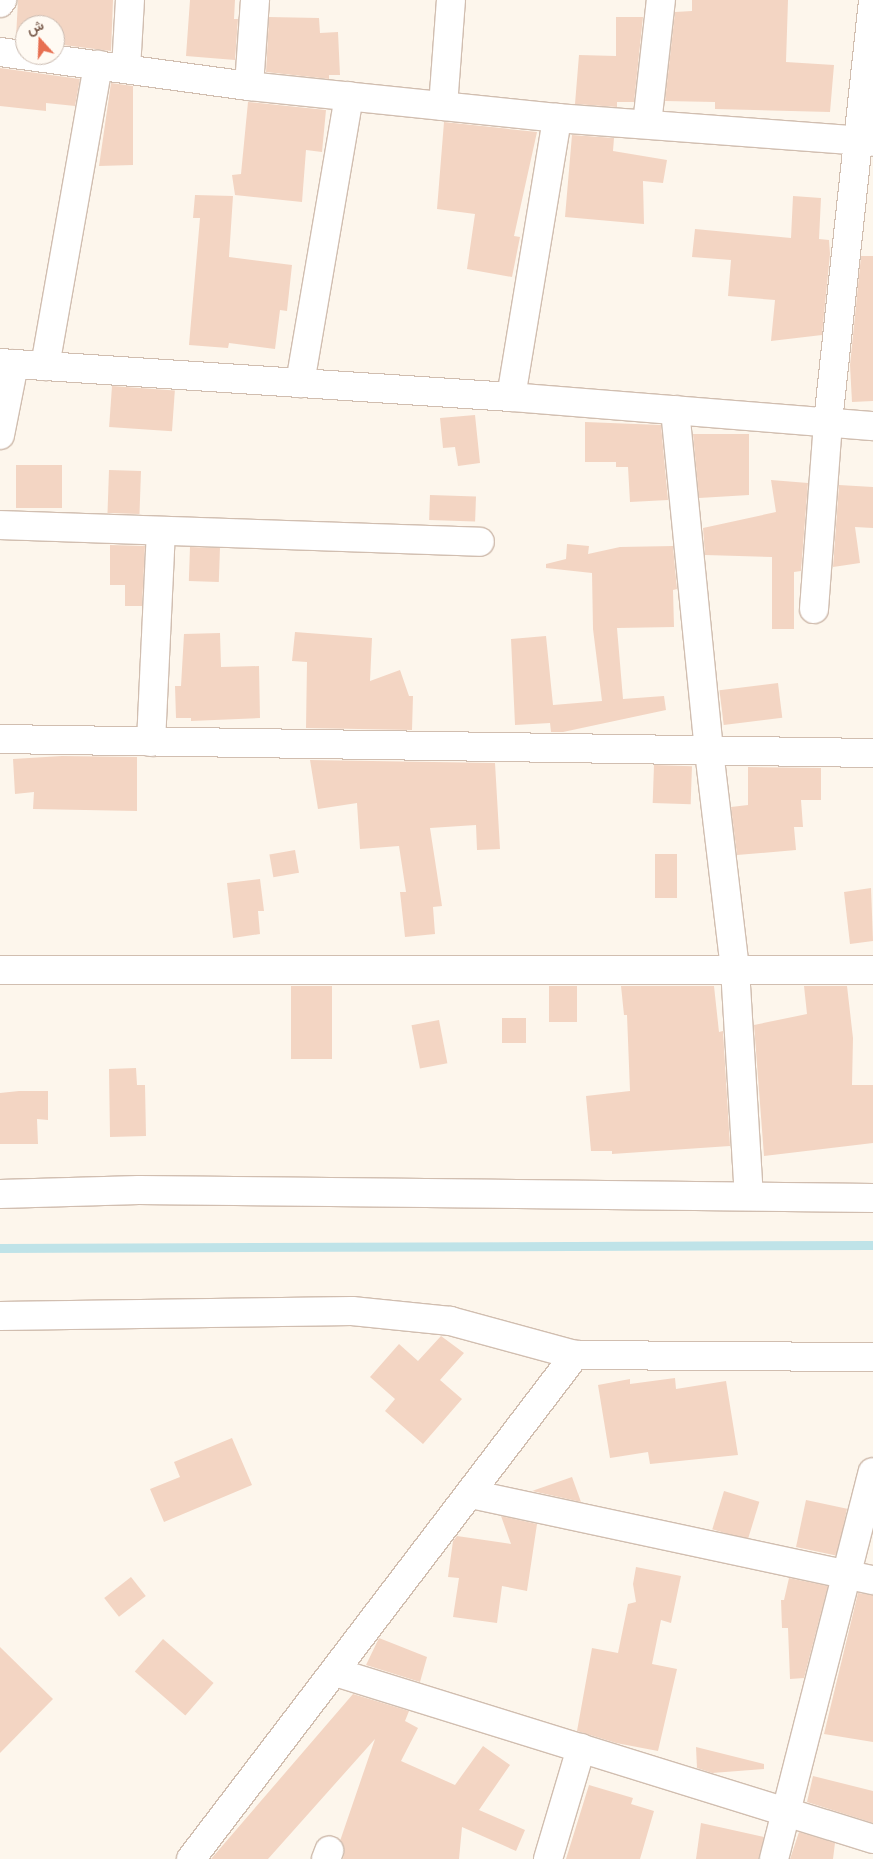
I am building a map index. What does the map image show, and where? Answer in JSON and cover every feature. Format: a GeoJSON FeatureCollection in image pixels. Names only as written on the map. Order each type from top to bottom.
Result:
{"type":"FeatureCollection","features":[{"type":"Feature","properties":{"kind":"street"},"geometry":{"type":"LineString","coordinates":[[126,69],[130,0]]}},
{"type":"Feature","properties":{"kind":"street"},"geometry":{"type":"LineString","coordinates":[[249,86],[255,0]]}},
{"type":"Feature","properties":{"kind":"street"},"geometry":{"type":"LineString","coordinates":[[443,106],[450,0]]}},
{"type":"Feature","properties":{"kind":"street"},"geometry":{"type":"LineString","coordinates":[[647,124],[661,0]]}},
{"type":"Feature","properties":{"kind":"street"},"geometry":{"type":"LineString","coordinates":[[814,609],[828,422],[866,141],[872,0]]}},
{"type":"Feature","properties":{"kind":"street"},"geometry":{"type":"LineString","coordinates":[[0,52],[249,86],[557,118],[866,141]]}},
{"type":"Feature","properties":{"kind":"street"},"geometry":{"type":"LineString","coordinates":[[46,366],[98,65]]}},
{"type":"Feature","properties":{"kind":"street"},"geometry":{"type":"LineString","coordinates":[[300,383],[349,96]]}},
{"type":"Feature","properties":{"kind":"street"},"geometry":{"type":"LineString","coordinates":[[511,397],[557,118]]}},
{"type":"Feature","properties":{"kind":"street"},"geometry":{"type":"LineString","coordinates":[[0,435],[7,363],[511,397],[873,426]]}},
{"type":"Feature","properties":{"kind":"street"},"geometry":{"type":"LineString","coordinates":[[675,410],[709,751],[735,969],[749,1196]]}},
{"type":"Feature","properties":{"kind":"street"},"geometry":{"type":"LineString","coordinates":[[0,525],[161,533],[480,542]]}},
{"type":"Feature","properties":{"kind":"street"},"geometry":{"type":"LineString","coordinates":[[151,742],[161,533]]}},
{"type":"Feature","properties":{"kind":"street"},"geometry":{"type":"LineString","coordinates":[[0,739],[873,753]]}},
{"type":"Feature","properties":{"kind":"street"},"geometry":{"type":"LineString","coordinates":[[0,970],[873,970]]}},
{"type":"Feature","properties":{"kind":"street"},"geometry":{"type":"LineString","coordinates":[[0,1194],[139,1190],[873,1198]]}},
{"type":"Feature","properties":{"kind":"street"},"geometry":{"type":"LineString","coordinates":[[0,1316],[352,1311],[450,1321],[575,1356],[873,1357]]}},
{"type":"Feature","properties":{"kind":"street"},"geometry":{"type":"LineString","coordinates":[[191,1859],[575,1356]]}},
{"type":"Feature","properties":{"kind":"street"},"geometry":{"type":"LineString","coordinates":[[774,1859],[873,1472]]}},
{"type":"Feature","properties":{"kind":"street"},"geometry":{"type":"LineString","coordinates":[[471,1494],[873,1580]]}},
{"type":"Feature","properties":{"kind":"street"},"geometry":{"type":"LineString","coordinates":[[335,1672],[873,1839]]}},
{"type":"Feature","properties":{"kind":"street"},"geometry":{"type":"LineString","coordinates":[[548,1859],[581,1748]]}},
{"type":"Feature","properties":{"kind":"building"},"geometry":{"type":"Polygon","coordinates":[[[18,0],[113,0],[111,51],[65,45],[65,15],[17,15],[18,0]]]}},
{"type":"Feature","properties":{"kind":"building"},"geometry":{"type":"Polygon","coordinates":[[[190,0],[235,0],[234,19],[238,19],[235,60],[186,56],[190,0]]]}},
{"type":"Feature","properties":{"kind":"building"},"geometry":{"type":"Polygon","coordinates":[[[692,0],[788,0],[786,62],[834,65],[830,112],[715,109],[715,102],[665,101],[675,12],[692,11],[692,0]]]}},
{"type":"Feature","properties":{"kind":"building"},"geometry":{"type":"Polygon","coordinates":[[[269,17],[319,18],[320,33],[338,32],[340,75],[329,75],[329,79],[266,72],[269,17]]]}},
{"type":"Feature","properties":{"kind":"building"},"geometry":{"type":"Polygon","coordinates":[[[616,17],[643,17],[634,102],[617,102],[617,107],[575,104],[579,55],[616,56],[616,17]]]}},
{"type":"Feature","properties":{"kind":"building"},"geometry":{"type":"Polygon","coordinates":[[[0,68],[80,79],[75,106],[46,103],[46,111],[0,106],[0,68]]]}},
{"type":"Feature","properties":{"kind":"building"},"geometry":{"type":"Polygon","coordinates":[[[111,83],[133,86],[133,165],[99,166],[111,83]]]}},
{"type":"Feature","properties":{"kind":"building"},"geometry":{"type":"Polygon","coordinates":[[[248,102],[326,110],[322,152],[306,150],[302,202],[235,195],[232,175],[241,174],[248,102]]]}},
{"type":"Feature","properties":{"kind":"building"},"geometry":{"type":"Polygon","coordinates":[[[444,122],[537,132],[514,236],[520,237],[512,277],[467,269],[475,214],[437,209],[444,122]]]}},
{"type":"Feature","properties":{"kind":"building"},"geometry":{"type":"Polygon","coordinates":[[[572,135],[614,138],[613,151],[667,160],[663,183],[643,181],[644,224],[565,217],[572,135]]]}},
{"type":"Feature","properties":{"kind":"building"},"geometry":{"type":"Polygon","coordinates":[[[195,195],[233,196],[229,257],[292,265],[287,311],[280,310],[275,349],[229,343],[228,348],[189,345],[200,218],[193,218],[195,195]]]}},
{"type":"Feature","properties":{"kind":"building"},"geometry":{"type":"Polygon","coordinates":[[[793,196],[821,198],[819,239],[829,240],[830,254],[822,335],[771,341],[775,300],[728,296],[731,260],[692,257],[695,229],[791,238],[793,196]]]}},
{"type":"Feature","properties":{"kind":"building"},"geometry":{"type":"Polygon","coordinates":[[[861,256],[873,256],[873,401],[852,402],[850,365],[861,256]]]}},
{"type":"Feature","properties":{"kind":"building"},"geometry":{"type":"Polygon","coordinates":[[[112,386],[175,390],[172,431],[109,427],[112,386]]]}},
{"type":"Feature","properties":{"kind":"building"},"geometry":{"type":"Polygon","coordinates":[[[475,415],[480,463],[458,466],[455,447],[443,448],[440,418],[475,415]]]}},
{"type":"Feature","properties":{"kind":"building"},"geometry":{"type":"Polygon","coordinates":[[[585,422],[661,425],[668,500],[630,502],[628,467],[616,467],[616,462],[585,462],[585,422]]]}},
{"type":"Feature","properties":{"kind":"building"},"geometry":{"type":"Polygon","coordinates":[[[693,434],[749,434],[749,495],[699,498],[693,434]]]}},
{"type":"Feature","properties":{"kind":"building"},"geometry":{"type":"Polygon","coordinates":[[[16,465],[62,465],[62,508],[16,508],[16,465]]]}},
{"type":"Feature","properties":{"kind":"building"},"geometry":{"type":"Polygon","coordinates":[[[109,470],[141,471],[139,514],[107,513],[109,470]]]}},
{"type":"Feature","properties":{"kind":"building"},"geometry":{"type":"Polygon","coordinates":[[[771,480],[808,483],[801,571],[794,572],[794,629],[772,629],[772,557],[705,555],[703,528],[776,512],[771,480]]]}},
{"type":"Feature","properties":{"kind":"building"},"geometry":{"type":"Polygon","coordinates":[[[839,485],[873,487],[873,528],[855,527],[860,563],[833,567],[839,485]]]}},
{"type":"Feature","properties":{"kind":"building"},"geometry":{"type":"Polygon","coordinates":[[[430,495],[476,497],[475,522],[429,520],[430,495]]]}},
{"type":"Feature","properties":{"kind":"building"},"geometry":{"type":"Polygon","coordinates":[[[567,544],[589,546],[588,554],[620,547],[673,546],[677,589],[673,590],[674,627],[617,628],[623,699],[664,696],[666,710],[563,732],[551,732],[550,723],[515,725],[511,639],[546,636],[553,705],[602,701],[593,629],[592,573],[546,568],[546,564],[566,559],[567,544]]]}},
{"type":"Feature","properties":{"kind":"building"},"geometry":{"type":"Polygon","coordinates":[[[110,545],[145,546],[142,606],[125,606],[125,585],[110,585],[110,545]]]}},
{"type":"Feature","properties":{"kind":"building"},"geometry":{"type":"Polygon","coordinates":[[[190,547],[220,548],[219,582],[189,581],[190,547]]]}},
{"type":"Feature","properties":{"kind":"building"},"geometry":{"type":"Polygon","coordinates":[[[295,632],[372,638],[370,681],[400,670],[409,696],[413,696],[412,730],[306,728],[307,662],[292,661],[295,632]]]}},
{"type":"Feature","properties":{"kind":"building"},"geometry":{"type":"Polygon","coordinates":[[[220,633],[221,667],[259,666],[260,718],[191,721],[191,718],[176,718],[175,686],[181,686],[184,634],[220,633]]]}},
{"type":"Feature","properties":{"kind":"building"},"geometry":{"type":"Polygon","coordinates":[[[778,683],[782,718],[724,725],[719,690],[778,683]]]}},
{"type":"Feature","properties":{"kind":"building"},"geometry":{"type":"Polygon","coordinates":[[[62,756],[137,757],[137,811],[33,809],[34,792],[15,794],[13,759],[62,756]]]}},
{"type":"Feature","properties":{"kind":"building"},"geometry":{"type":"Polygon","coordinates":[[[310,760],[495,763],[500,849],[477,850],[476,825],[430,828],[442,906],[433,907],[435,934],[405,937],[400,892],[406,892],[399,846],[360,849],[357,803],[318,809],[310,760]]]}},
{"type":"Feature","properties":{"kind":"building"},"geometry":{"type":"Polygon","coordinates":[[[654,765],[692,766],[691,804],[653,803],[654,765]]]}},
{"type":"Feature","properties":{"kind":"building"},"geometry":{"type":"Polygon","coordinates":[[[748,767],[821,768],[821,800],[801,800],[803,827],[794,827],[796,850],[737,855],[731,807],[748,805],[748,767]]]}},
{"type":"Feature","properties":{"kind":"building"},"geometry":{"type":"Polygon","coordinates":[[[295,850],[299,873],[273,877],[269,855],[295,850]]]}},
{"type":"Feature","properties":{"kind":"building"},"geometry":{"type":"Polygon","coordinates":[[[655,854],[677,854],[677,898],[655,898],[655,854]]]}},
{"type":"Feature","properties":{"kind":"building"},"geometry":{"type":"Polygon","coordinates":[[[260,879],[264,911],[258,911],[260,934],[233,938],[227,883],[260,879]]]}},
{"type":"Feature","properties":{"kind":"building"},"geometry":{"type":"Polygon","coordinates":[[[871,888],[873,941],[850,944],[844,892],[871,888]]]}},
{"type":"Feature","properties":{"kind":"building"},"geometry":{"type":"Polygon","coordinates":[[[291,986],[332,986],[332,1059],[291,1059],[291,986]]]}},
{"type":"Feature","properties":{"kind":"building"},"geometry":{"type":"Polygon","coordinates":[[[549,986],[577,986],[577,1022],[549,1022],[549,986]]]}},
{"type":"Feature","properties":{"kind":"building"},"geometry":{"type":"Polygon","coordinates":[[[621,986],[714,986],[719,1032],[723,1031],[730,1146],[612,1154],[612,1151],[591,1151],[586,1096],[630,1091],[627,1015],[624,1015],[621,986]]]}},
{"type":"Feature","properties":{"kind":"building"},"geometry":{"type":"Polygon","coordinates":[[[804,986],[847,986],[853,1038],[852,1085],[873,1085],[873,1143],[764,1156],[754,1025],[807,1014],[804,986]]]}},
{"type":"Feature","properties":{"kind":"building"},"geometry":{"type":"Polygon","coordinates":[[[502,1018],[526,1018],[526,1043],[502,1043],[502,1018]]]}},
{"type":"Feature","properties":{"kind":"building"},"geometry":{"type":"Polygon","coordinates":[[[439,1020],[447,1063],[420,1069],[412,1025],[439,1020]]]}},
{"type":"Feature","properties":{"kind":"building"},"geometry":{"type":"Polygon","coordinates":[[[136,1068],[137,1085],[145,1085],[146,1136],[110,1137],[109,1069],[136,1068]]]}},
{"type":"Feature","properties":{"kind":"building"},"geometry":{"type":"Polygon","coordinates":[[[48,1091],[48,1120],[37,1119],[38,1144],[0,1144],[0,1093],[48,1091]]]}},
{"type":"Feature","properties":{"kind":"building"},"geometry":{"type":"Polygon","coordinates":[[[441,1336],[464,1353],[440,1380],[462,1399],[423,1444],[385,1411],[395,1399],[370,1377],[399,1344],[418,1361],[441,1336]]]}},
{"type":"Feature","properties":{"kind":"building"},"geometry":{"type":"Polygon","coordinates":[[[675,1378],[676,1389],[726,1381],[738,1455],[650,1464],[648,1452],[610,1458],[598,1385],[630,1379],[630,1384],[675,1378]]]}},
{"type":"Feature","properties":{"kind":"building"},"geometry":{"type":"Polygon","coordinates":[[[232,1438],[252,1485],[164,1522],[150,1489],[180,1477],[174,1462],[232,1438]]]}},
{"type":"Feature","properties":{"kind":"building"},"geometry":{"type":"Polygon","coordinates":[[[572,1477],[581,1502],[532,1491],[572,1477]]]}},
{"type":"Feature","properties":{"kind":"building"},"geometry":{"type":"Polygon","coordinates":[[[724,1491],[759,1502],[748,1540],[712,1529],[724,1491]]]}},
{"type":"Feature","properties":{"kind":"building"},"geometry":{"type":"Polygon","coordinates":[[[806,1500],[847,1509],[837,1556],[796,1547],[806,1500]]]}},
{"type":"Feature","properties":{"kind":"building"},"geometry":{"type":"Polygon","coordinates":[[[501,1516],[537,1524],[527,1591],[502,1586],[497,1623],[453,1617],[459,1578],[448,1577],[453,1541],[457,1536],[511,1544],[501,1516]]]}},
{"type":"Feature","properties":{"kind":"building"},"geometry":{"type":"Polygon","coordinates":[[[636,1567],[681,1576],[671,1623],[661,1620],[652,1664],[677,1669],[658,1751],[616,1743],[577,1731],[592,1648],[618,1653],[628,1604],[636,1602],[633,1584],[636,1567]]]}},
{"type":"Feature","properties":{"kind":"building"},"geometry":{"type":"Polygon","coordinates":[[[131,1577],[146,1596],[119,1617],[104,1598],[131,1577]]]}},
{"type":"Feature","properties":{"kind":"building"},"geometry":{"type":"Polygon","coordinates":[[[789,1578],[828,1586],[804,1678],[790,1679],[788,1628],[782,1628],[781,1600],[784,1600],[789,1578]]]}},
{"type":"Feature","properties":{"kind":"building"},"geometry":{"type":"Polygon","coordinates":[[[858,1593],[873,1595],[873,1742],[824,1734],[858,1593]]]}},
{"type":"Feature","properties":{"kind":"building"},"geometry":{"type":"Polygon","coordinates":[[[379,1638],[427,1657],[420,1682],[366,1665],[379,1638]]]}},
{"type":"Feature","properties":{"kind":"building"},"geometry":{"type":"Polygon","coordinates":[[[163,1639],[214,1683],[185,1715],[135,1671],[163,1639]]]}},
{"type":"Feature","properties":{"kind":"building"},"geometry":{"type":"Polygon","coordinates":[[[0,1647],[53,1699],[0,1753],[0,1647]]]}},
{"type":"Feature","properties":{"kind":"building"},"geometry":{"type":"Polygon","coordinates":[[[353,1694],[409,1711],[405,1721],[418,1728],[401,1761],[455,1785],[483,1746],[510,1765],[479,1810],[525,1830],[516,1851],[462,1827],[459,1859],[343,1859],[344,1849],[340,1841],[375,1739],[268,1859],[211,1859],[353,1694]]]}},
{"type":"Feature","properties":{"kind":"building"},"geometry":{"type":"Polygon","coordinates":[[[696,1747],[764,1764],[764,1769],[712,1773],[697,1768],[696,1747]]]}},
{"type":"Feature","properties":{"kind":"building"},"geometry":{"type":"Polygon","coordinates":[[[813,1776],[873,1791],[873,1823],[807,1802],[813,1776]]]}},
{"type":"Feature","properties":{"kind":"building"},"geometry":{"type":"Polygon","coordinates":[[[589,1785],[633,1798],[631,1804],[654,1811],[640,1859],[566,1859],[589,1785]]]}},
{"type":"Feature","properties":{"kind":"building"},"geometry":{"type":"Polygon","coordinates":[[[701,1823],[764,1837],[759,1859],[696,1859],[701,1823]]]}},
{"type":"Feature","properties":{"kind":"building"},"geometry":{"type":"Polygon","coordinates":[[[799,1832],[835,1843],[833,1859],[790,1859],[799,1832]]]}},
{"type":"Feature","properties":{"kind":"waterway"},"geometry":{"type":"LineString","coordinates":[[0,1248],[873,1245]]}}]}
